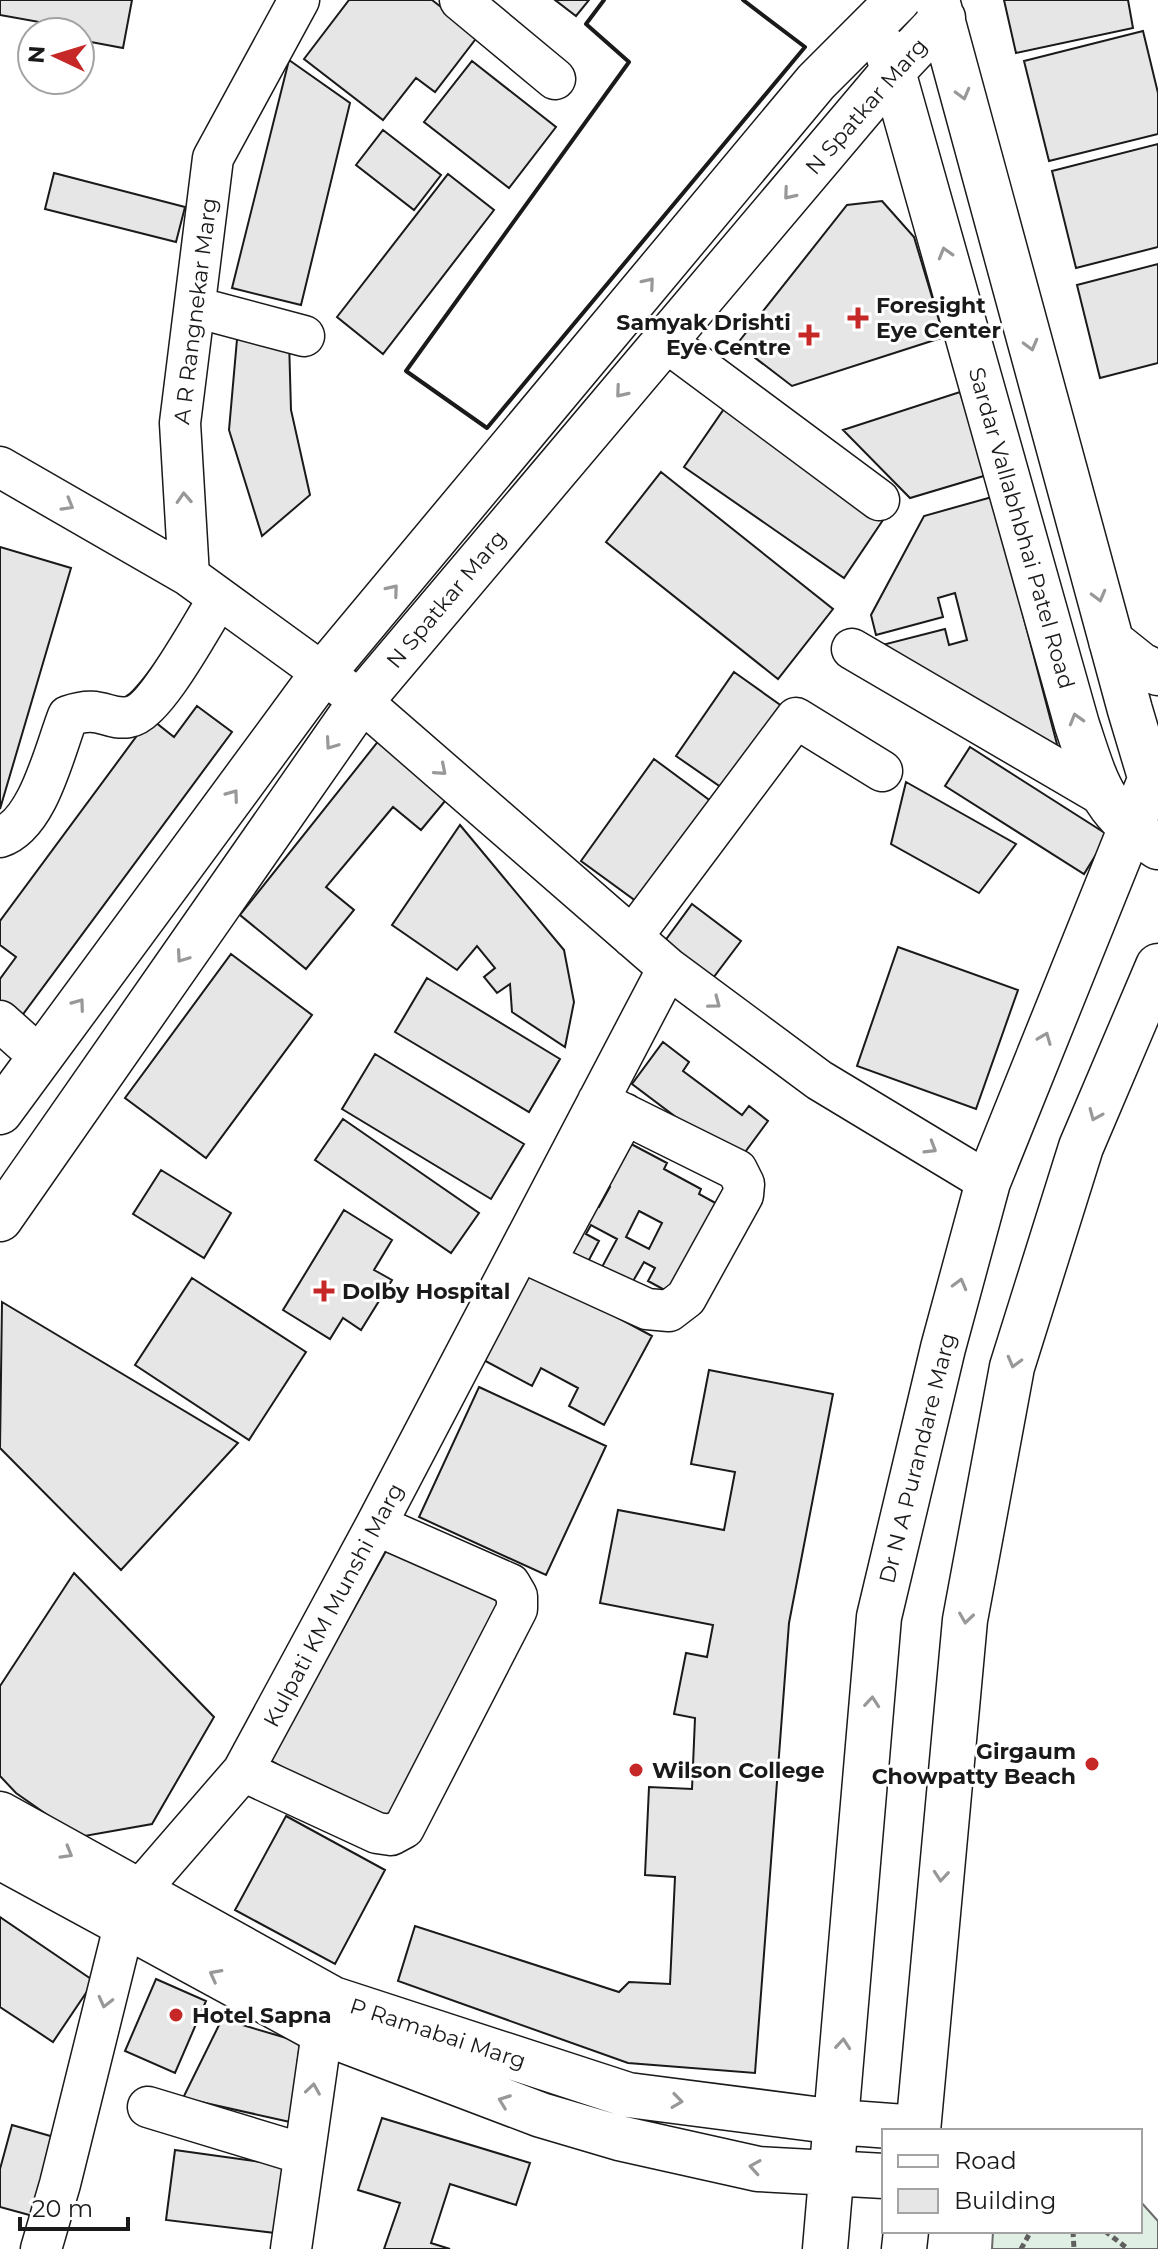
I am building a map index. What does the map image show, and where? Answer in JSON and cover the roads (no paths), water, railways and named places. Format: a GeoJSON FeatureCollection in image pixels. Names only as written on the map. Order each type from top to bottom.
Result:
{"type":"FeatureCollection","features":[{"type":"Feature","properties":{"kind":"main road","name":"Sardar Vallabhbhai Patel Road"},"geometry":{"type":"LineString","coordinates":[[882,7],[894,70],[1077,725],[1100,794],[1143,838]]}},
{"type":"Feature","properties":{"kind":"main road"},"geometry":{"type":"LineString","coordinates":[[4,1098],[40,1057],[323,673],[882,7]]}},
{"type":"Feature","properties":{"kind":"main road","name":"N Spatkar Marg"},"geometry":{"type":"LineString","coordinates":[[0,1219],[361,701],[894,70],[940,9]]}},
{"type":"Feature","properties":{"kind":"main road"},"geometry":{"type":"LineString","coordinates":[[940,9],[1111,641],[1155,773]]}},
{"type":"Feature","properties":{"kind":"main road"},"geometry":{"type":"LineString","coordinates":[[1111,641],[1141,665],[1158,673]]}},
{"type":"Feature","properties":{"kind":"main road","name":"Dr N A Purandare Marg"},"geometry":{"type":"LineString","coordinates":[[825,2249],[879,1617],[943,1348],[988,1182],[1143,838],[1155,773]]}},
{"type":"Feature","properties":{"kind":"main road"},"geometry":{"type":"LineString","coordinates":[[918,2129],[965,1620],[1012,1367],[1081,1147],[1158,966]]}},
{"type":"Feature","properties":{"kind":"main road","name":"P Ramabai Marg"},"geometry":{"type":"LineString","coordinates":[[0,1814],[131,1908],[328,2016],[541,2115],[619,2138],[758,2169],[882,2176]]}},
{"type":"Feature","properties":{"kind":"main road","name":"P Ramabai Marg"},"geometry":{"type":"LineString","coordinates":[[0,1857],[131,1908]]}},
{"type":"Feature","properties":{"kind":"main road","name":"P Ramabai Marg"},"geometry":{"type":"LineString","coordinates":[[328,2016],[628,2095],[837,2122],[918,2129]]}},
{"type":"Feature","properties":{"kind":"main road"},"geometry":{"type":"LineString","coordinates":[[619,2138],[628,2095]]}},
{"type":"Feature","properties":{"kind":"street"},"geometry":{"type":"LineString","coordinates":[[213,158],[268,0]]}},
{"type":"Feature","properties":{"kind":"street","name":"A R Rangnekar Marg"},"geometry":{"type":"LineString","coordinates":[[204,587],[180,423],[213,158],[299,0]]}},
{"type":"Feature","properties":{"kind":"street"},"geometry":{"type":"LineString","coordinates":[[249,88],[314,0]]}},
{"type":"Feature","properties":{"kind":"street"},"geometry":{"type":"LineString","coordinates":[[460,0],[555,79]]}},
{"type":"Feature","properties":{"kind":"street"},"geometry":{"type":"LineString","coordinates":[[195,307],[304,336]]}},
{"type":"Feature","properties":{"kind":"street"},"geometry":{"type":"LineString","coordinates":[[665,341],[879,500]]}},
{"type":"Feature","properties":{"kind":"street"},"geometry":{"type":"LineString","coordinates":[[0,467],[204,587],[323,673],[361,701],[668,968],[819,1080],[988,1182]]}},
{"type":"Feature","properties":{"kind":"street"},"geometry":{"type":"LineString","coordinates":[[0,837],[14,832],[29,816],[68,716],[89,709],[129,717],[148,707],[204,587]]}},
{"type":"Feature","properties":{"kind":"street"},"geometry":{"type":"LineString","coordinates":[[852,649],[1100,794]]}},
{"type":"Feature","properties":{"kind":"street"},"geometry":{"type":"LineString","coordinates":[[632,937],[796,718],[882,771]]}},
{"type":"Feature","properties":{"kind":"street","name":"Kulpati KM Munshi Marg"},"geometry":{"type":"LineString","coordinates":[[41,2249],[131,1908],[243,1771],[376,1525],[532,1257],[611,1108],[668,968]]}},
{"type":"Feature","properties":{"kind":"street"},"geometry":{"type":"LineString","coordinates":[[0,1021],[40,1057]]}},
{"type":"Feature","properties":{"kind":"street"},"geometry":{"type":"LineString","coordinates":[[532,1257],[647,1309],[669,1311],[686,1298],[743,1195],[744,1184],[737,1170],[611,1108]]}},
{"type":"Feature","properties":{"kind":"street"},"geometry":{"type":"LineString","coordinates":[[243,1771],[377,1833],[391,1835],[404,1828],[517,1609],[517,1596],[510,1584],[376,1525]]}},
{"type":"Feature","properties":{"kind":"street"},"geometry":{"type":"LineString","coordinates":[[291,2249],[303,2154],[328,2016]]}},
{"type":"Feature","properties":{"kind":"street"},"geometry":{"type":"LineString","coordinates":[[148,2107],[303,2154]]}},
{"type":"Feature","properties":{"kind":"place","name":"Foresight Eye Center"},"geometry":{"type":"Point","coordinates":[858,318]}},
{"type":"Feature","properties":{"kind":"place","name":"Samyak Drishti Eye Centre"},"geometry":{"type":"Point","coordinates":[809,335]}},
{"type":"Feature","properties":{"kind":"place","name":"Dolby Hospital"},"geometry":{"type":"Point","coordinates":[324,1291]}},
{"type":"Feature","properties":{"kind":"place","name":"Girgaum Chowpatty Beach"},"geometry":{"type":"Point","coordinates":[1092,1764]}},
{"type":"Feature","properties":{"kind":"place","name":"Wilson College"},"geometry":{"type":"Point","coordinates":[636,1770]}},
{"type":"Feature","properties":{"kind":"place","name":"Hotel Sapna"},"geometry":{"type":"Point","coordinates":[176,2015]}}]}
